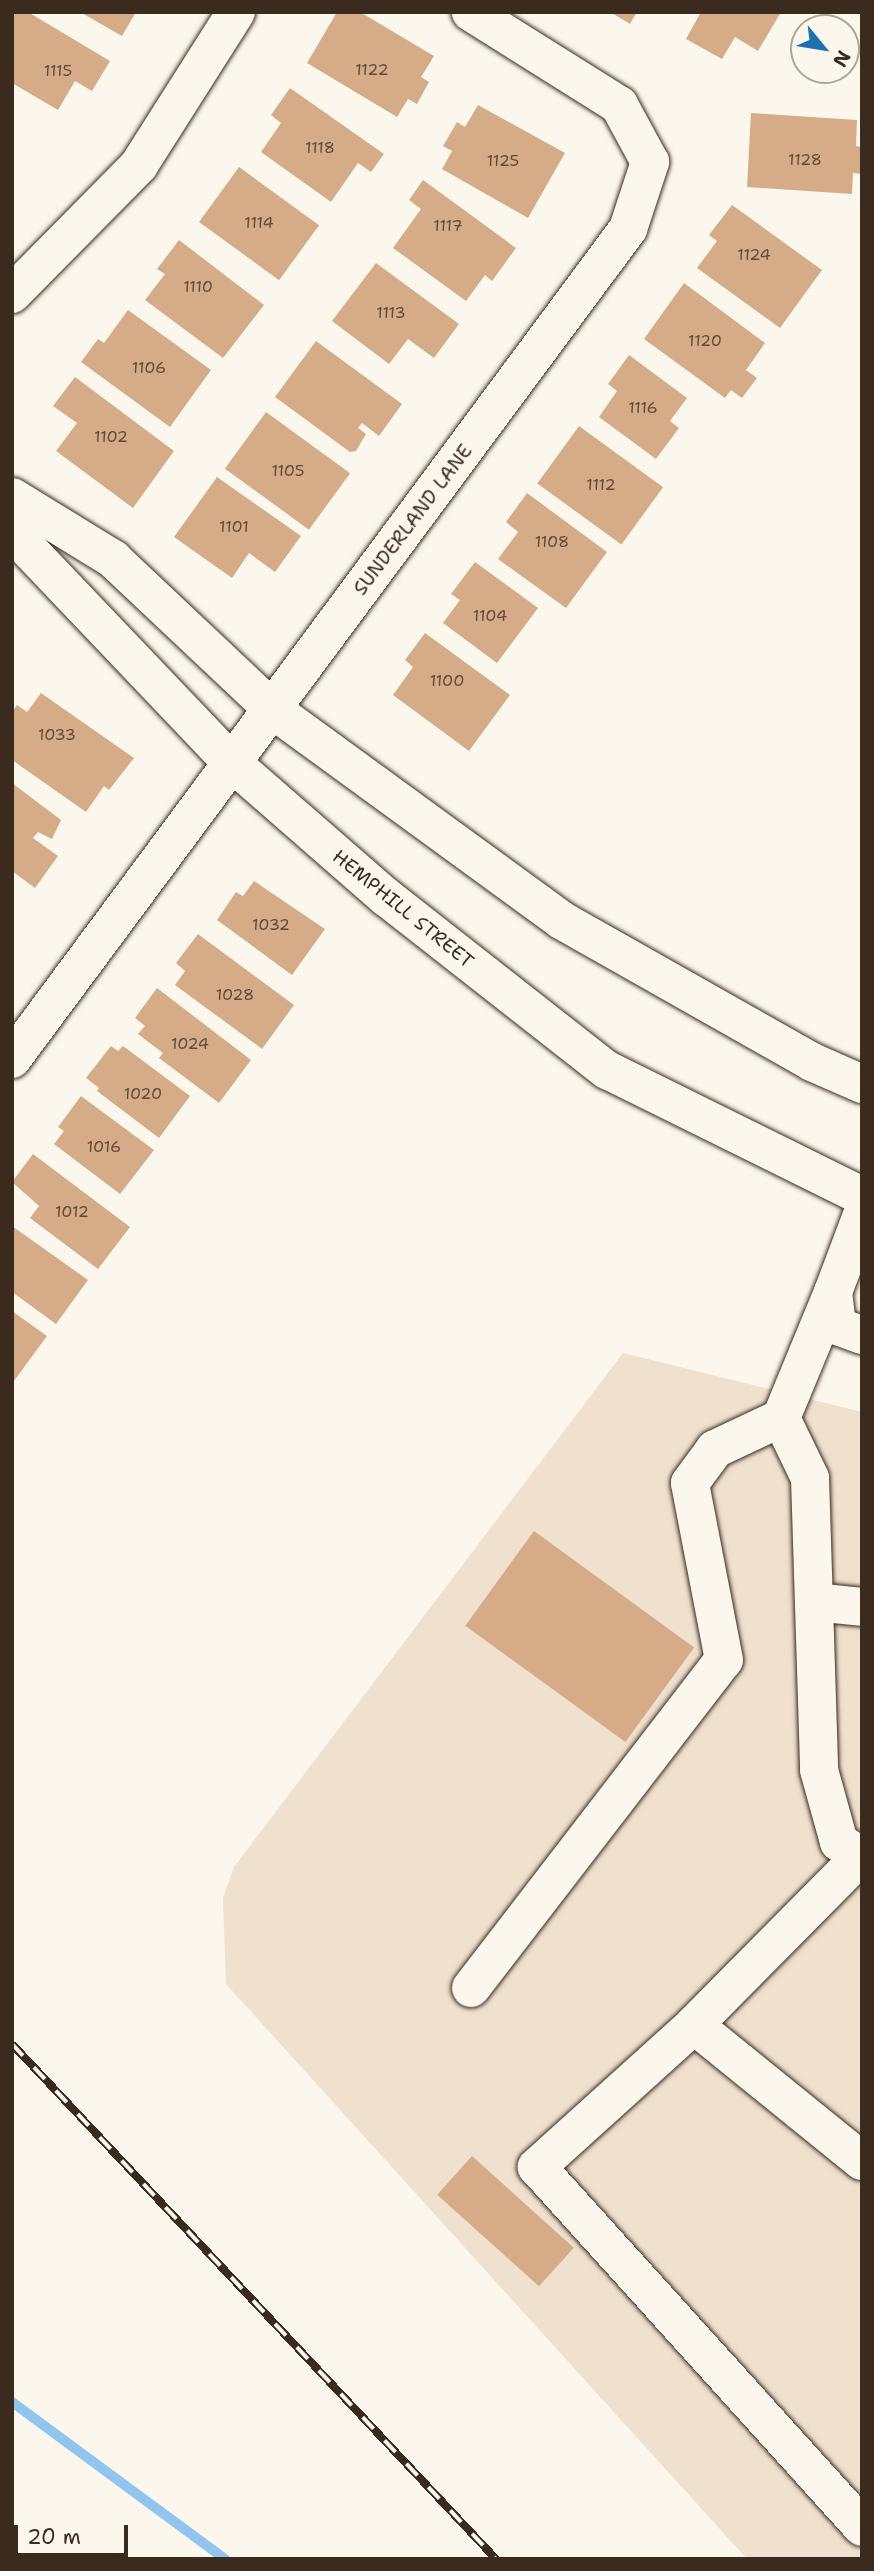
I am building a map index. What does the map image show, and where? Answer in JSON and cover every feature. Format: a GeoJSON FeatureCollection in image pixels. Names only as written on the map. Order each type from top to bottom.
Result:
{"type":"FeatureCollection","features":[{"type":"Feature","properties":{"kind":"street"},"geometry":{"type":"LineString","coordinates":[[12,294],[139,165],[236,12]]}},
{"type":"Feature","properties":{"kind":"street","name":"SUNDERLAND LANE"},"geometry":{"type":"LineString","coordinates":[[12,1059],[628,229],[650,162],[619,105],[471,12]]}},
{"type":"Feature","properties":{"kind":"street"},"geometry":{"type":"LineString","coordinates":[[12,497],[113,559],[272,709],[561,920],[812,1062],[862,1084]]}},
{"type":"Feature","properties":{"kind":"street","name":"HEMPHILL STREET"},"geometry":{"type":"LineString","coordinates":[[12,532],[231,762],[386,897],[607,1070],[862,1196]]}},
{"type":"Feature","properties":{"kind":"street"},"geometry":{"type":"LineString","coordinates":[[471,1988],[724,1660],[691,1483],[715,1449],[781,1418],[862,1215]]}},
{"type":"Feature","properties":{"kind":"street"},"geometry":{"type":"LineString","coordinates":[[833,1292],[837,1326],[862,1335]]}},
{"type":"Feature","properties":{"kind":"street"},"geometry":{"type":"LineString","coordinates":[[781,1418],[810,1478],[819,1770],[839,1842],[861,1856],[694,2025],[537,2167],[862,2527]]}},
{"type":"Feature","properties":{"kind":"street"},"geometry":{"type":"LineString","coordinates":[[814,1602],[862,1607]]}},
{"type":"Feature","properties":{"kind":"street"},"geometry":{"type":"LineString","coordinates":[[694,2025],[862,2161]]}},
{"type":"Feature","properties":{"kind":"shaded area"},"geometry":{"type":"Polygon","coordinates":[[[623,1353],[862,1412],[862,2559],[747,2559],[226,1984],[223,1898],[234,1867],[623,1353]]]}},
{"type":"Feature","properties":{"kind":"building"},"geometry":{"type":"Polygon","coordinates":[[[12,12],[28,12],[110,61],[92,91],[75,81],[58,110],[12,83],[12,12]]]}},
{"type":"Feature","properties":{"kind":"building"},"geometry":{"type":"Polygon","coordinates":[[[80,12],[136,12],[122,36],[80,12]]]}},
{"type":"Feature","properties":{"kind":"building"},"geometry":{"type":"Polygon","coordinates":[[[337,12],[360,12],[434,56],[421,77],[429,82],[417,104],[408,99],[397,117],[307,63],[337,12]]]}},
{"type":"Feature","properties":{"kind":"building"},"geometry":{"type":"Polygon","coordinates":[[[610,12],[637,12],[630,24],[610,12]]]}},
{"type":"Feature","properties":{"kind":"building"},"geometry":{"type":"Polygon","coordinates":[[[701,12],[781,12],[758,51],[735,37],[722,59],[686,39],[701,12]]]}},
{"type":"Feature","properties":{"kind":"building"},"geometry":{"type":"Polygon","coordinates":[[[290,88],[384,154],[371,172],[358,163],[331,202],[261,152],[281,123],[271,115],[290,88]]]}},
{"type":"Feature","properties":{"kind":"building"},"geometry":{"type":"Polygon","coordinates":[[[478,105],[565,153],[528,218],[442,169],[452,151],[443,146],[457,122],[465,127],[478,105]]]}},
{"type":"Feature","properties":{"kind":"building"},"geometry":{"type":"Polygon","coordinates":[[[751,113],[857,120],[856,146],[862,147],[862,174],[853,173],[852,194],[747,187],[751,113]]]}},
{"type":"Feature","properties":{"kind":"building"},"geometry":{"type":"Polygon","coordinates":[[[239,167],[319,225],[279,280],[199,222],[239,167]]]}},
{"type":"Feature","properties":{"kind":"building"},"geometry":{"type":"Polygon","coordinates":[[[423,180],[516,248],[492,281],[485,275],[466,301],[393,248],[421,209],[409,200],[423,180]]]}},
{"type":"Feature","properties":{"kind":"building"},"geometry":{"type":"Polygon","coordinates":[[[732,205],[822,270],[780,328],[697,268],[717,241],[709,235],[732,205]]]}},
{"type":"Feature","properties":{"kind":"building"},"geometry":{"type":"Polygon","coordinates":[[[179,240],[264,305],[223,358],[145,300],[165,274],[157,269],[179,240]]]}},
{"type":"Feature","properties":{"kind":"building"},"geometry":{"type":"Polygon","coordinates":[[[376,263],[459,324],[434,358],[408,339],[389,364],[332,321],[376,263]]]}},
{"type":"Feature","properties":{"kind":"building"},"geometry":{"type":"Polygon","coordinates":[[[684,283],[765,343],[746,370],[757,378],[742,398],[731,390],[725,398],[644,339],[684,283]]]}},
{"type":"Feature","properties":{"kind":"building"},"geometry":{"type":"Polygon","coordinates":[[[128,310],[211,370],[170,427],[81,362],[98,339],[104,343],[128,310]]]}},
{"type":"Feature","properties":{"kind":"building"},"geometry":{"type":"Polygon","coordinates":[[[316,341],[402,404],[379,436],[362,423],[358,428],[366,434],[356,451],[350,452],[275,397],[316,341]]]}},
{"type":"Feature","properties":{"kind":"building"},"geometry":{"type":"Polygon","coordinates":[[[629,355],[687,398],[670,421],[679,428],[656,459],[599,417],[617,391],[608,384],[629,355]]]}},
{"type":"Feature","properties":{"kind":"building"},"geometry":{"type":"Polygon","coordinates":[[[75,377],[174,451],[133,508],[56,451],[77,423],[53,406],[75,377]]]}},
{"type":"Feature","properties":{"kind":"building"},"geometry":{"type":"Polygon","coordinates":[[[266,412],[350,473],[309,530],[225,469],[266,412]]]}},
{"type":"Feature","properties":{"kind":"building"},"geometry":{"type":"Polygon","coordinates":[[[579,426],[663,487],[621,545],[537,483],[579,426]]]}},
{"type":"Feature","properties":{"kind":"building"},"geometry":{"type":"Polygon","coordinates":[[[217,477],[301,536],[275,572],[249,553],[232,578],[174,537],[217,477]]]}},
{"type":"Feature","properties":{"kind":"building"},"geometry":{"type":"Polygon","coordinates":[[[527,493],[607,552],[566,608],[498,559],[518,532],[506,522],[527,493]]]}},
{"type":"Feature","properties":{"kind":"building"},"geometry":{"type":"Polygon","coordinates":[[[475,562],[538,608],[497,663],[443,623],[460,600],[451,594],[475,562]]]}},
{"type":"Feature","properties":{"kind":"building"},"geometry":{"type":"Polygon","coordinates":[[[425,633],[510,695],[469,751],[393,695],[413,667],[405,660],[425,633]]]}},
{"type":"Feature","properties":{"kind":"building"},"geometry":{"type":"Polygon","coordinates":[[[41,693],[134,758],[109,790],[104,786],[86,812],[12,760],[12,712],[17,705],[27,712],[41,693]]]}},
{"type":"Feature","properties":{"kind":"building"},"geometry":{"type":"Polygon","coordinates":[[[12,783],[61,820],[52,839],[38,832],[33,838],[58,856],[35,888],[12,871],[12,783]]]}},
{"type":"Feature","properties":{"kind":"building"},"geometry":{"type":"Polygon","coordinates":[[[254,881],[325,929],[292,975],[217,920],[236,892],[243,896],[254,881]]]}},
{"type":"Feature","properties":{"kind":"building"},"geometry":{"type":"Polygon","coordinates":[[[198,934],[294,1005],[262,1049],[175,985],[185,971],[176,963],[198,934]]]}},
{"type":"Feature","properties":{"kind":"building"},"geometry":{"type":"Polygon","coordinates":[[[157,988],[251,1060],[219,1103],[159,1058],[163,1053],[138,1034],[145,1026],[135,1018],[157,988]]]}},
{"type":"Feature","properties":{"kind":"building"},"geometry":{"type":"Polygon","coordinates":[[[111,1046],[118,1051],[123,1046],[190,1096],[159,1138],[97,1091],[99,1088],[86,1078],[111,1046]]]}},
{"type":"Feature","properties":{"kind":"building"},"geometry":{"type":"Polygon","coordinates":[[[81,1096],[154,1150],[120,1194],[54,1144],[64,1131],[58,1127],[81,1096]]]}},
{"type":"Feature","properties":{"kind":"building"},"geometry":{"type":"Polygon","coordinates":[[[33,1154],[130,1227],[98,1269],[30,1218],[39,1206],[12,1182],[33,1154]]]}},
{"type":"Feature","properties":{"kind":"building"},"geometry":{"type":"Polygon","coordinates":[[[12,1226],[88,1280],[56,1324],[12,1292],[12,1226]]]}},
{"type":"Feature","properties":{"kind":"building"},"geometry":{"type":"Polygon","coordinates":[[[12,1311],[47,1336],[14,1381],[12,1380],[12,1311]]]}},
{"type":"Feature","properties":{"kind":"building"},"geometry":{"type":"Polygon","coordinates":[[[534,1531],[694,1647],[625,1742],[465,1626],[534,1531]]]}},
{"type":"Feature","properties":{"kind":"building"},"geometry":{"type":"Polygon","coordinates":[[[472,2156],[574,2248],[539,2286],[437,2195],[472,2156]]]}},
{"type":"Feature","properties":{"kind":"waterway"},"geometry":{"type":"LineString","coordinates":[[12,2402],[225,2559]]}},
{"type":"Feature","properties":{"kind":"railway"},"geometry":{"type":"LineString","coordinates":[[12,2044],[496,2559]]}}]}
